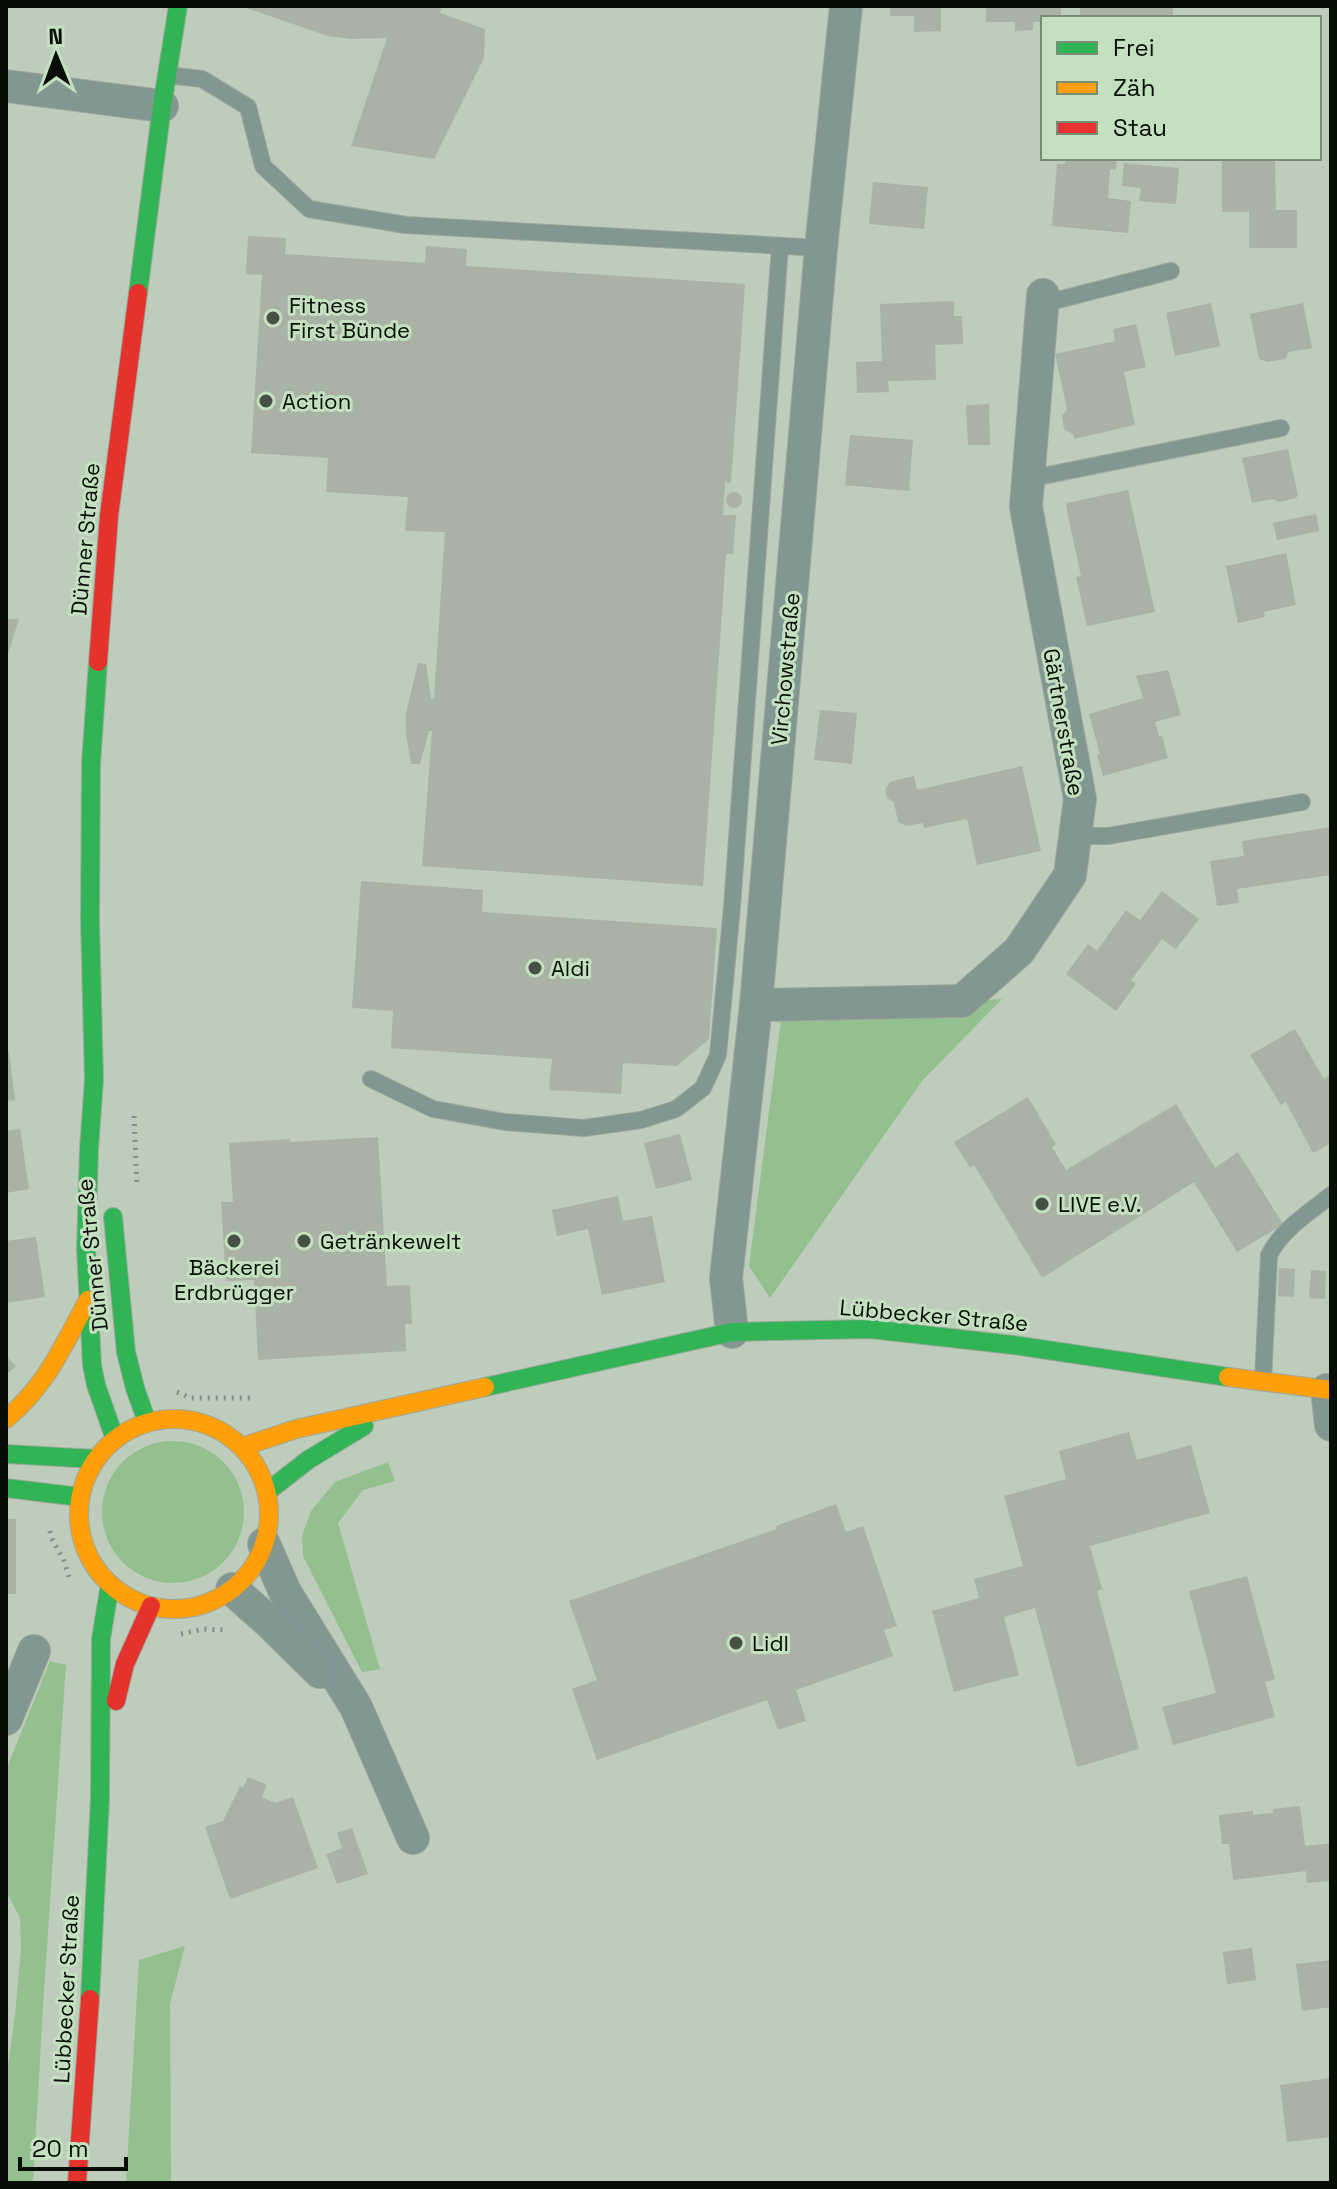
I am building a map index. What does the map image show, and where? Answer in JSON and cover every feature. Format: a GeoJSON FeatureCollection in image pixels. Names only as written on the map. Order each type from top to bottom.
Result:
{"type":"FeatureCollection","features":[{"type":"Feature","properties":{"kind":"main road","name":"Dünner Straße"},"geometry":{"type":"LineString","coordinates":[[115,1439],[92,1365],[86,1249],[94,1080],[90,920],[91,764],[109,516],[164,90],[178,6]]}},
{"type":"Feature","properties":{"kind":"main road","name":"Dünner Straße"},"geometry":{"type":"LineString","coordinates":[[94,1080],[107,1164]]}},
{"type":"Feature","properties":{"kind":"main road","name":"Dünner Straße"},"geometry":{"type":"LineString","coordinates":[[111,1195],[126,1352],[147,1422]]}},
{"type":"Feature","properties":{"kind":"main road","name":"Dünner Straße"},"geometry":{"type":"LineString","coordinates":[[6,1419],[45,1379],[89,1298]]}},
{"type":"Feature","properties":{"kind":"main road","name":"Lübbecker Straße"},"geometry":{"type":"LineString","coordinates":[[242,1447],[284,1433],[732,1332],[870,1329],[1013,1345],[1329,1390]]}},
{"type":"Feature","properties":{"kind":"main road","name":"Lübbecker Straße"},"geometry":{"type":"LineString","coordinates":[[267,1492],[308,1460],[394,1408]]}},
{"type":"Feature","properties":{"kind":"main road"},"geometry":{"type":"LineString","coordinates":[[185,1419],[221,1430],[242,1447],[256,1464],[267,1492],[269,1527],[251,1569],[232,1589],[202,1605],[168,1609],[151,1606],[125,1595],[110,1584],[90,1559],[82,1540],[80,1497],[86,1477],[96,1459],[115,1439],[147,1422],[185,1419]]}},
{"type":"Feature","properties":{"kind":"main road"},"geometry":{"type":"LineString","coordinates":[[6,1454],[96,1459]]}},
{"type":"Feature","properties":{"kind":"main road"},"geometry":{"type":"LineString","coordinates":[[6,1488],[80,1497]]}},
{"type":"Feature","properties":{"kind":"main road","name":"Lübbecker Straße"},"geometry":{"type":"LineString","coordinates":[[77,2183],[90,2008],[100,1798],[101,1639],[110,1584]]}},
{"type":"Feature","properties":{"kind":"main road","name":"Lübbecker Straße"},"geometry":{"type":"LineString","coordinates":[[100,1798],[120,1675],[151,1606]]}},
{"type":"Feature","properties":{"kind":"street","name":"Virchowstraße"},"geometry":{"type":"LineString","coordinates":[[732,1332],[726,1278],[756,1005],[821,248],[846,6]]}},
{"type":"Feature","properties":{"kind":"street"},"geometry":{"type":"LineString","coordinates":[[6,86],[164,90]]}},
{"type":"Feature","properties":{"kind":"street","name":"Gärtnerstraße"},"geometry":{"type":"LineString","coordinates":[[756,1005],[962,1001],[1019,951],[1070,875],[1080,799],[1026,507],[1042,300]]}},
{"type":"Feature","properties":{"kind":"street"},"geometry":{"type":"LineString","coordinates":[[1329,1390],[1331,1425]]}},
{"type":"Feature","properties":{"kind":"street"},"geometry":{"type":"LineString","coordinates":[[264,1544],[285,1592],[356,1707],[413,1838]]}},
{"type":"Feature","properties":{"kind":"street"},"geometry":{"type":"LineString","coordinates":[[232,1589],[356,1707]]}},
{"type":"Feature","properties":{"kind":"street"},"geometry":{"type":"LineString","coordinates":[[6,1719],[34,1651]]}},
{"type":"Feature","properties":{"kind":"lane"},"geometry":{"type":"LineString","coordinates":[[164,90],[202,79],[248,107],[263,166],[309,209],[406,225],[821,248]]}},
{"type":"Feature","properties":{"kind":"lane"},"geometry":{"type":"LineString","coordinates":[[371,1079],[433,1109],[505,1122],[584,1128],[641,1120],[676,1109],[703,1088],[718,1055],[732,907],[780,246]]}},
{"type":"Feature","properties":{"kind":"lane"},"geometry":{"type":"LineString","coordinates":[[1042,300],[1171,271]]}},
{"type":"Feature","properties":{"kind":"lane"},"geometry":{"type":"LineString","coordinates":[[1028,479],[1281,428]]}},
{"type":"Feature","properties":{"kind":"lane"},"geometry":{"type":"LineString","coordinates":[[1075,836],[1108,836],[1302,802]]}},
{"type":"Feature","properties":{"kind":"lane"},"geometry":{"type":"LineString","coordinates":[[1263,1382],[1269,1255],[1276,1241],[1289,1228],[1331,1195]]}},
{"type":"Feature","properties":{"kind":"path"},"geometry":{"type":"LineString","coordinates":[[134,1106],[137,1191]]}},
{"type":"Feature","properties":{"kind":"path"},"geometry":{"type":"LineString","coordinates":[[135,1388],[155,1383],[191,1398],[273,1399],[284,1433]]}},
{"type":"Feature","properties":{"kind":"path"},"geometry":{"type":"LineString","coordinates":[[49,1493],[51,1537],[64,1561],[73,1589]]}},
{"type":"Feature","properties":{"kind":"path"},"geometry":{"type":"LineString","coordinates":[[134,1641],[153,1651],[174,1636],[203,1629],[242,1633],[259,1614]]}},
{"type":"Feature","properties":{"kind":"green space"},"geometry":{"type":"Polygon","coordinates":[[[1002,999],[922,1081],[770,1298],[749,1266],[782,1012],[1002,999]]]}},
{"type":"Feature","properties":{"kind":"green space"},"geometry":{"type":"Polygon","coordinates":[[[173,1441],[200,1446],[223,1462],[239,1485],[244,1512],[239,1539],[223,1562],[200,1578],[173,1583],[146,1578],[123,1562],[107,1539],[102,1512],[107,1485],[123,1462],[146,1446],[173,1441]]]}},
{"type":"Feature","properties":{"kind":"green space"},"geometry":{"type":"Polygon","coordinates":[[[388,1462],[395,1481],[363,1490],[338,1523],[380,1669],[362,1672],[303,1556],[302,1536],[311,1511],[335,1482],[388,1462]]]}},
{"type":"Feature","properties":{"kind":"green space"},"geometry":{"type":"Polygon","coordinates":[[[50,1661],[66,1665],[33,2183],[6,2183],[6,2080],[21,1949],[20,1918],[6,1891],[6,1770],[50,1661]]]}},
{"type":"Feature","properties":{"kind":"green space"},"geometry":{"type":"Polygon","coordinates":[[[185,1946],[170,2004],[171,2183],[126,2183],[139,1960],[185,1946]]]}},
{"type":"Feature","properties":{"kind":"building"},"geometry":{"type":"Polygon","coordinates":[[[241,6],[442,6],[440,13],[485,29],[484,58],[434,159],[351,146],[387,38],[328,36],[241,6]]]}},
{"type":"Feature","properties":{"kind":"building"},"geometry":{"type":"Polygon","coordinates":[[[890,6],[941,6],[941,31],[914,32],[914,16],[890,16],[890,6]]]}},
{"type":"Feature","properties":{"kind":"building"},"geometry":{"type":"Polygon","coordinates":[[[986,6],[1061,6],[1061,16],[1041,16],[1041,22],[1033,22],[1033,30],[1015,31],[1015,22],[986,22],[986,6]]]}},
{"type":"Feature","properties":{"kind":"building"},"geometry":{"type":"Polygon","coordinates":[[[1080,6],[1173,6],[1173,16],[1080,16],[1080,6]]]}},
{"type":"Feature","properties":{"kind":"building"},"geometry":{"type":"Polygon","coordinates":[[[1066,160],[1117,160],[1116,170],[1110,169],[1108,198],[1131,201],[1128,233],[1052,226],[1057,164],[1065,164],[1066,160]]]}},
{"type":"Feature","properties":{"kind":"building"},"geometry":{"type":"Polygon","coordinates":[[[1222,160],[1275,160],[1276,210],[1297,210],[1297,248],[1249,248],[1249,212],[1222,212],[1222,160]]]}},
{"type":"Feature","properties":{"kind":"building"},"geometry":{"type":"Polygon","coordinates":[[[1124,163],[1179,168],[1176,204],[1139,201],[1141,188],[1122,186],[1124,163]]]}},
{"type":"Feature","properties":{"kind":"building"},"geometry":{"type":"Polygon","coordinates":[[[873,182],[928,187],[924,229],[869,224],[873,182]]]}},
{"type":"Feature","properties":{"kind":"building"},"geometry":{"type":"Polygon","coordinates":[[[248,236],[286,238],[285,254],[425,263],[426,246],[467,249],[466,266],[745,284],[731,483],[725,482],[723,515],[736,515],[733,554],[726,554],[703,886],[422,866],[432,731],[429,731],[420,764],[411,764],[406,713],[418,663],[426,664],[431,699],[434,699],[445,532],[405,531],[408,497],[326,492],[328,458],[251,453],[262,275],[246,274],[248,236]]]}},
{"type":"Feature","properties":{"kind":"building"},"geometry":{"type":"Polygon","coordinates":[[[954,301],[954,316],[962,316],[963,344],[935,345],[936,380],[888,381],[889,392],[857,393],[856,362],[882,361],[880,304],[954,301]]]}},
{"type":"Feature","properties":{"kind":"building"},"geometry":{"type":"Polygon","coordinates":[[[1211,303],[1220,346],[1175,356],[1166,313],[1211,303]]]}},
{"type":"Feature","properties":{"kind":"building"},"geometry":{"type":"Polygon","coordinates":[[[1303,303],[1312,348],[1289,352],[1285,359],[1268,362],[1259,359],[1250,314],[1303,303]]]}},
{"type":"Feature","properties":{"kind":"building"},"geometry":{"type":"Polygon","coordinates":[[[1136,324],[1146,367],[1124,372],[1135,425],[1074,439],[1073,434],[1064,429],[1062,416],[1067,409],[1055,354],[1115,341],[1113,329],[1136,324]]]}},
{"type":"Feature","properties":{"kind":"building"},"geometry":{"type":"Polygon","coordinates":[[[989,404],[990,445],[968,445],[966,405],[989,404]]]}},
{"type":"Feature","properties":{"kind":"building"},"geometry":{"type":"Polygon","coordinates":[[[850,435],[913,440],[909,491],[845,485],[850,435]]]}},
{"type":"Feature","properties":{"kind":"building"},"geometry":{"type":"Polygon","coordinates":[[[1288,449],[1298,495],[1296,498],[1252,503],[1242,458],[1288,449]]]}},
{"type":"Feature","properties":{"kind":"building"},"geometry":{"type":"Polygon","coordinates":[[[1128,490],[1155,612],[1087,626],[1076,577],[1081,576],[1066,506],[1067,503],[1128,490]]]}},
{"type":"Feature","properties":{"kind":"building"},"geometry":{"type":"Polygon","coordinates":[[[734,492],[742,500],[734,508],[726,500],[734,492]]]}},
{"type":"Feature","properties":{"kind":"building"},"geometry":{"type":"Polygon","coordinates":[[[1316,514],[1319,531],[1277,540],[1273,523],[1316,514]]]}},
{"type":"Feature","properties":{"kind":"building"},"geometry":{"type":"Polygon","coordinates":[[[1286,553],[1296,605],[1264,612],[1265,617],[1238,623],[1226,566],[1286,553]]]}},
{"type":"Feature","properties":{"kind":"building"},"geometry":{"type":"Polygon","coordinates":[[[6,619],[19,619],[7,657],[6,657],[6,619]]]}},
{"type":"Feature","properties":{"kind":"building"},"geometry":{"type":"Polygon","coordinates":[[[1168,670],[1181,715],[1155,722],[1168,758],[1103,776],[1089,714],[1143,698],[1136,676],[1168,670]]]}},
{"type":"Feature","properties":{"kind":"building"},"geometry":{"type":"Polygon","coordinates":[[[820,710],[857,713],[852,764],[814,760],[820,710]]]}},
{"type":"Feature","properties":{"kind":"building"},"geometry":{"type":"Polygon","coordinates":[[[1022,766],[1041,851],[977,865],[967,819],[924,828],[923,823],[906,826],[898,822],[894,802],[887,798],[885,790],[890,782],[914,776],[917,790],[1022,766]]]}},
{"type":"Feature","properties":{"kind":"building"},"geometry":{"type":"Polygon","coordinates":[[[1331,827],[1331,875],[1237,889],[1239,903],[1217,906],[1210,861],[1244,856],[1242,841],[1331,827]]]}},
{"type":"Feature","properties":{"kind":"building","name":"Aldi"},"geometry":{"type":"Polygon","coordinates":[[[361,881],[483,890],[482,912],[717,928],[709,1039],[677,1066],[623,1063],[621,1094],[549,1090],[552,1059],[391,1048],[393,1011],[352,1008],[361,881]]]}},
{"type":"Feature","properties":{"kind":"building"},"geometry":{"type":"Polygon","coordinates":[[[1162,891],[1199,919],[1176,949],[1162,939],[1131,980],[1136,984],[1116,1011],[1066,974],[1088,944],[1097,951],[1126,910],[1140,920],[1162,891]]]}},
{"type":"Feature","properties":{"kind":"building"},"geometry":{"type":"Polygon","coordinates":[[[1295,1029],[1324,1079],[1329,1075],[1331,1078],[1331,1143],[1313,1153],[1286,1102],[1281,1105],[1250,1055],[1295,1029]]]}},
{"type":"Feature","properties":{"kind":"building"},"geometry":{"type":"Polygon","coordinates":[[[9,1052],[15,1100],[6,1101],[6,1053],[9,1052]]]}},
{"type":"Feature","properties":{"kind":"building"},"geometry":{"type":"Polygon","coordinates":[[[1028,1097],[1056,1144],[1052,1147],[1066,1170],[1176,1104],[1215,1168],[1238,1152],[1283,1224],[1237,1252],[1194,1182],[1042,1278],[974,1165],[970,1168],[954,1142],[1028,1097]]]}},
{"type":"Feature","properties":{"kind":"building"},"geometry":{"type":"Polygon","coordinates":[[[20,1129],[29,1189],[6,1193],[6,1131],[20,1129]]]}},
{"type":"Feature","properties":{"kind":"building"},"geometry":{"type":"Polygon","coordinates":[[[680,1134],[692,1180],[656,1189],[644,1143],[680,1134]]]}},
{"type":"Feature","properties":{"kind":"building","name":"Getränkewelt"},"geometry":{"type":"Polygon","coordinates":[[[378,1137],[387,1286],[410,1285],[412,1324],[405,1324],[406,1351],[258,1360],[254,1280],[226,1281],[221,1202],[233,1202],[229,1143],[378,1137]]]}},
{"type":"Feature","properties":{"kind":"building"},"geometry":{"type":"Polygon","coordinates":[[[618,1196],[623,1221],[652,1216],[665,1282],[602,1295],[588,1229],[557,1236],[552,1210],[618,1196]]]}},
{"type":"Feature","properties":{"kind":"building"},"geometry":{"type":"Polygon","coordinates":[[[36,1237],[45,1297],[6,1303],[6,1241],[36,1237]]]}},
{"type":"Feature","properties":{"kind":"building"},"geometry":{"type":"Polygon","coordinates":[[[1279,1268],[1295,1269],[1294,1297],[1278,1296],[1279,1268]]]}},
{"type":"Feature","properties":{"kind":"building"},"geometry":{"type":"Polygon","coordinates":[[[1311,1270],[1326,1271],[1325,1299],[1309,1298],[1311,1270]]]}},
{"type":"Feature","properties":{"kind":"building"},"geometry":{"type":"Polygon","coordinates":[[[6,1356],[16,1366],[6,1375],[6,1356]]]}},
{"type":"Feature","properties":{"kind":"building"},"geometry":{"type":"Polygon","coordinates":[[[1129,1432],[1137,1460],[1191,1445],[1210,1513],[1090,1546],[1102,1589],[1097,1591],[1139,1749],[1077,1767],[1035,1608],[1004,1617],[1019,1675],[954,1692],[932,1611],[979,1598],[974,1579],[1023,1566],[1004,1496],[1066,1479],[1059,1451],[1129,1432]]]}},
{"type":"Feature","properties":{"kind":"building","name":"Lidl"},"geometry":{"type":"Polygon","coordinates":[[[836,1504],[846,1532],[863,1526],[897,1626],[884,1630],[893,1656],[796,1690],[806,1721],[778,1730],[767,1700],[597,1760],[572,1689],[597,1680],[569,1601],[777,1529],[776,1526],[836,1504]]]}},
{"type":"Feature","properties":{"kind":"building"},"geometry":{"type":"Polygon","coordinates":[[[6,1519],[16,1519],[16,1594],[6,1594],[6,1519]]]}},
{"type":"Feature","properties":{"kind":"building"},"geometry":{"type":"Polygon","coordinates":[[[1247,1576],[1275,1679],[1265,1682],[1275,1717],[1173,1745],[1162,1707],[1216,1693],[1189,1591],[1247,1576]]]}},
{"type":"Feature","properties":{"kind":"building"},"geometry":{"type":"Polygon","coordinates":[[[248,1777],[267,1785],[262,1797],[275,1803],[293,1797],[318,1868],[230,1899],[205,1827],[223,1821],[240,1786],[243,1787],[248,1777]]]}},
{"type":"Feature","properties":{"kind":"building"},"geometry":{"type":"Polygon","coordinates":[[[1300,1806],[1305,1846],[1331,1843],[1331,1881],[1307,1883],[1306,1871],[1233,1880],[1229,1844],[1222,1844],[1219,1815],[1253,1811],[1253,1815],[1273,1813],[1273,1809],[1300,1806]]]}},
{"type":"Feature","properties":{"kind":"building"},"geometry":{"type":"Polygon","coordinates":[[[352,1828],[368,1874],[337,1884],[326,1854],[342,1848],[337,1833],[352,1828]]]}},
{"type":"Feature","properties":{"kind":"building"},"geometry":{"type":"Polygon","coordinates":[[[1252,1948],[1256,1980],[1227,1984],[1223,1952],[1252,1948]]]}},
{"type":"Feature","properties":{"kind":"building"},"geometry":{"type":"Polygon","coordinates":[[[1331,1960],[1331,2007],[1302,2011],[1296,1964],[1331,1960]]]}},
{"type":"Feature","properties":{"kind":"building"},"geometry":{"type":"Polygon","coordinates":[[[1331,2078],[1331,2137],[1287,2142],[1280,2085],[1331,2078]]]}},
{"type":"Feature","properties":{"kind":"traffic: fast"},"geometry":{"type":"LineString","coordinates":[[138,293],[178,6]]}},
{"type":"Feature","properties":{"kind":"traffic: fast"},"geometry":{"type":"LineString","coordinates":[[98,662],[91,764],[90,920],[94,1080],[86,1249],[92,1365],[115,1439]]}},
{"type":"Feature","properties":{"kind":"traffic: fast"},"geometry":{"type":"LineString","coordinates":[[113,1217],[126,1352],[147,1422]]}},
{"type":"Feature","properties":{"kind":"traffic: fast"},"geometry":{"type":"LineString","coordinates":[[485,1387],[732,1332],[870,1329],[1013,1345],[1228,1377]]}},
{"type":"Feature","properties":{"kind":"traffic: fast"},"geometry":{"type":"LineString","coordinates":[[267,1492],[308,1460],[364,1426]]}},
{"type":"Feature","properties":{"kind":"traffic: fast"},"geometry":{"type":"LineString","coordinates":[[6,1454],[96,1459]]}},
{"type":"Feature","properties":{"kind":"traffic: fast"},"geometry":{"type":"LineString","coordinates":[[6,1488],[80,1497]]}},
{"type":"Feature","properties":{"kind":"traffic: fast"},"geometry":{"type":"LineString","coordinates":[[90,1999],[100,1798],[101,1639],[110,1584]]}},
{"type":"Feature","properties":{"kind":"traffic: slow"},"geometry":{"type":"LineString","coordinates":[[6,1419],[43,1379],[88,1300]]}},
{"type":"Feature","properties":{"kind":"traffic: slow"},"geometry":{"type":"LineString","coordinates":[[1228,1377],[1331,1390]]}},
{"type":"Feature","properties":{"kind":"traffic: slow"},"geometry":{"type":"LineString","coordinates":[[242,1447],[296,1429],[485,1387]]}},
{"type":"Feature","properties":{"kind":"traffic: slow"},"geometry":{"type":"LineString","coordinates":[[174,1419],[210,1426],[241,1447],[262,1478],[269,1514],[262,1550],[241,1581],[210,1602],[174,1609],[138,1602],[107,1581],[86,1550],[79,1514],[86,1478],[107,1447],[138,1426],[174,1419]]}},
{"type":"Feature","properties":{"kind":"traffic: jam"},"geometry":{"type":"LineString","coordinates":[[98,662],[109,516],[138,293]]}},
{"type":"Feature","properties":{"kind":"traffic: jam"},"geometry":{"type":"LineString","coordinates":[[116,1701],[125,1664],[151,1606]]}},
{"type":"Feature","properties":{"kind":"traffic: jam"},"geometry":{"type":"LineString","coordinates":[[77,2183],[90,1999]]}},
{"type":"Feature","properties":{"kind":"place","name":"Fitness First Bünde"},"geometry":{"type":"Point","coordinates":[273,318]}},
{"type":"Feature","properties":{"kind":"place","name":"Action"},"geometry":{"type":"Point","coordinates":[266,401]}},
{"type":"Feature","properties":{"kind":"place","name":"Aldi"},"geometry":{"type":"Point","coordinates":[535,968]}},
{"type":"Feature","properties":{"kind":"place","name":"LIVE e.V."},"geometry":{"type":"Point","coordinates":[1042,1204]}},
{"type":"Feature","properties":{"kind":"place","name":"Bäckerei Erdbrügger"},"geometry":{"type":"Point","coordinates":[234,1241]}},
{"type":"Feature","properties":{"kind":"place","name":"Getränkewelt"},"geometry":{"type":"Point","coordinates":[304,1241]}},
{"type":"Feature","properties":{"kind":"place","name":"Lidl"},"geometry":{"type":"Point","coordinates":[736,1643]}}]}
